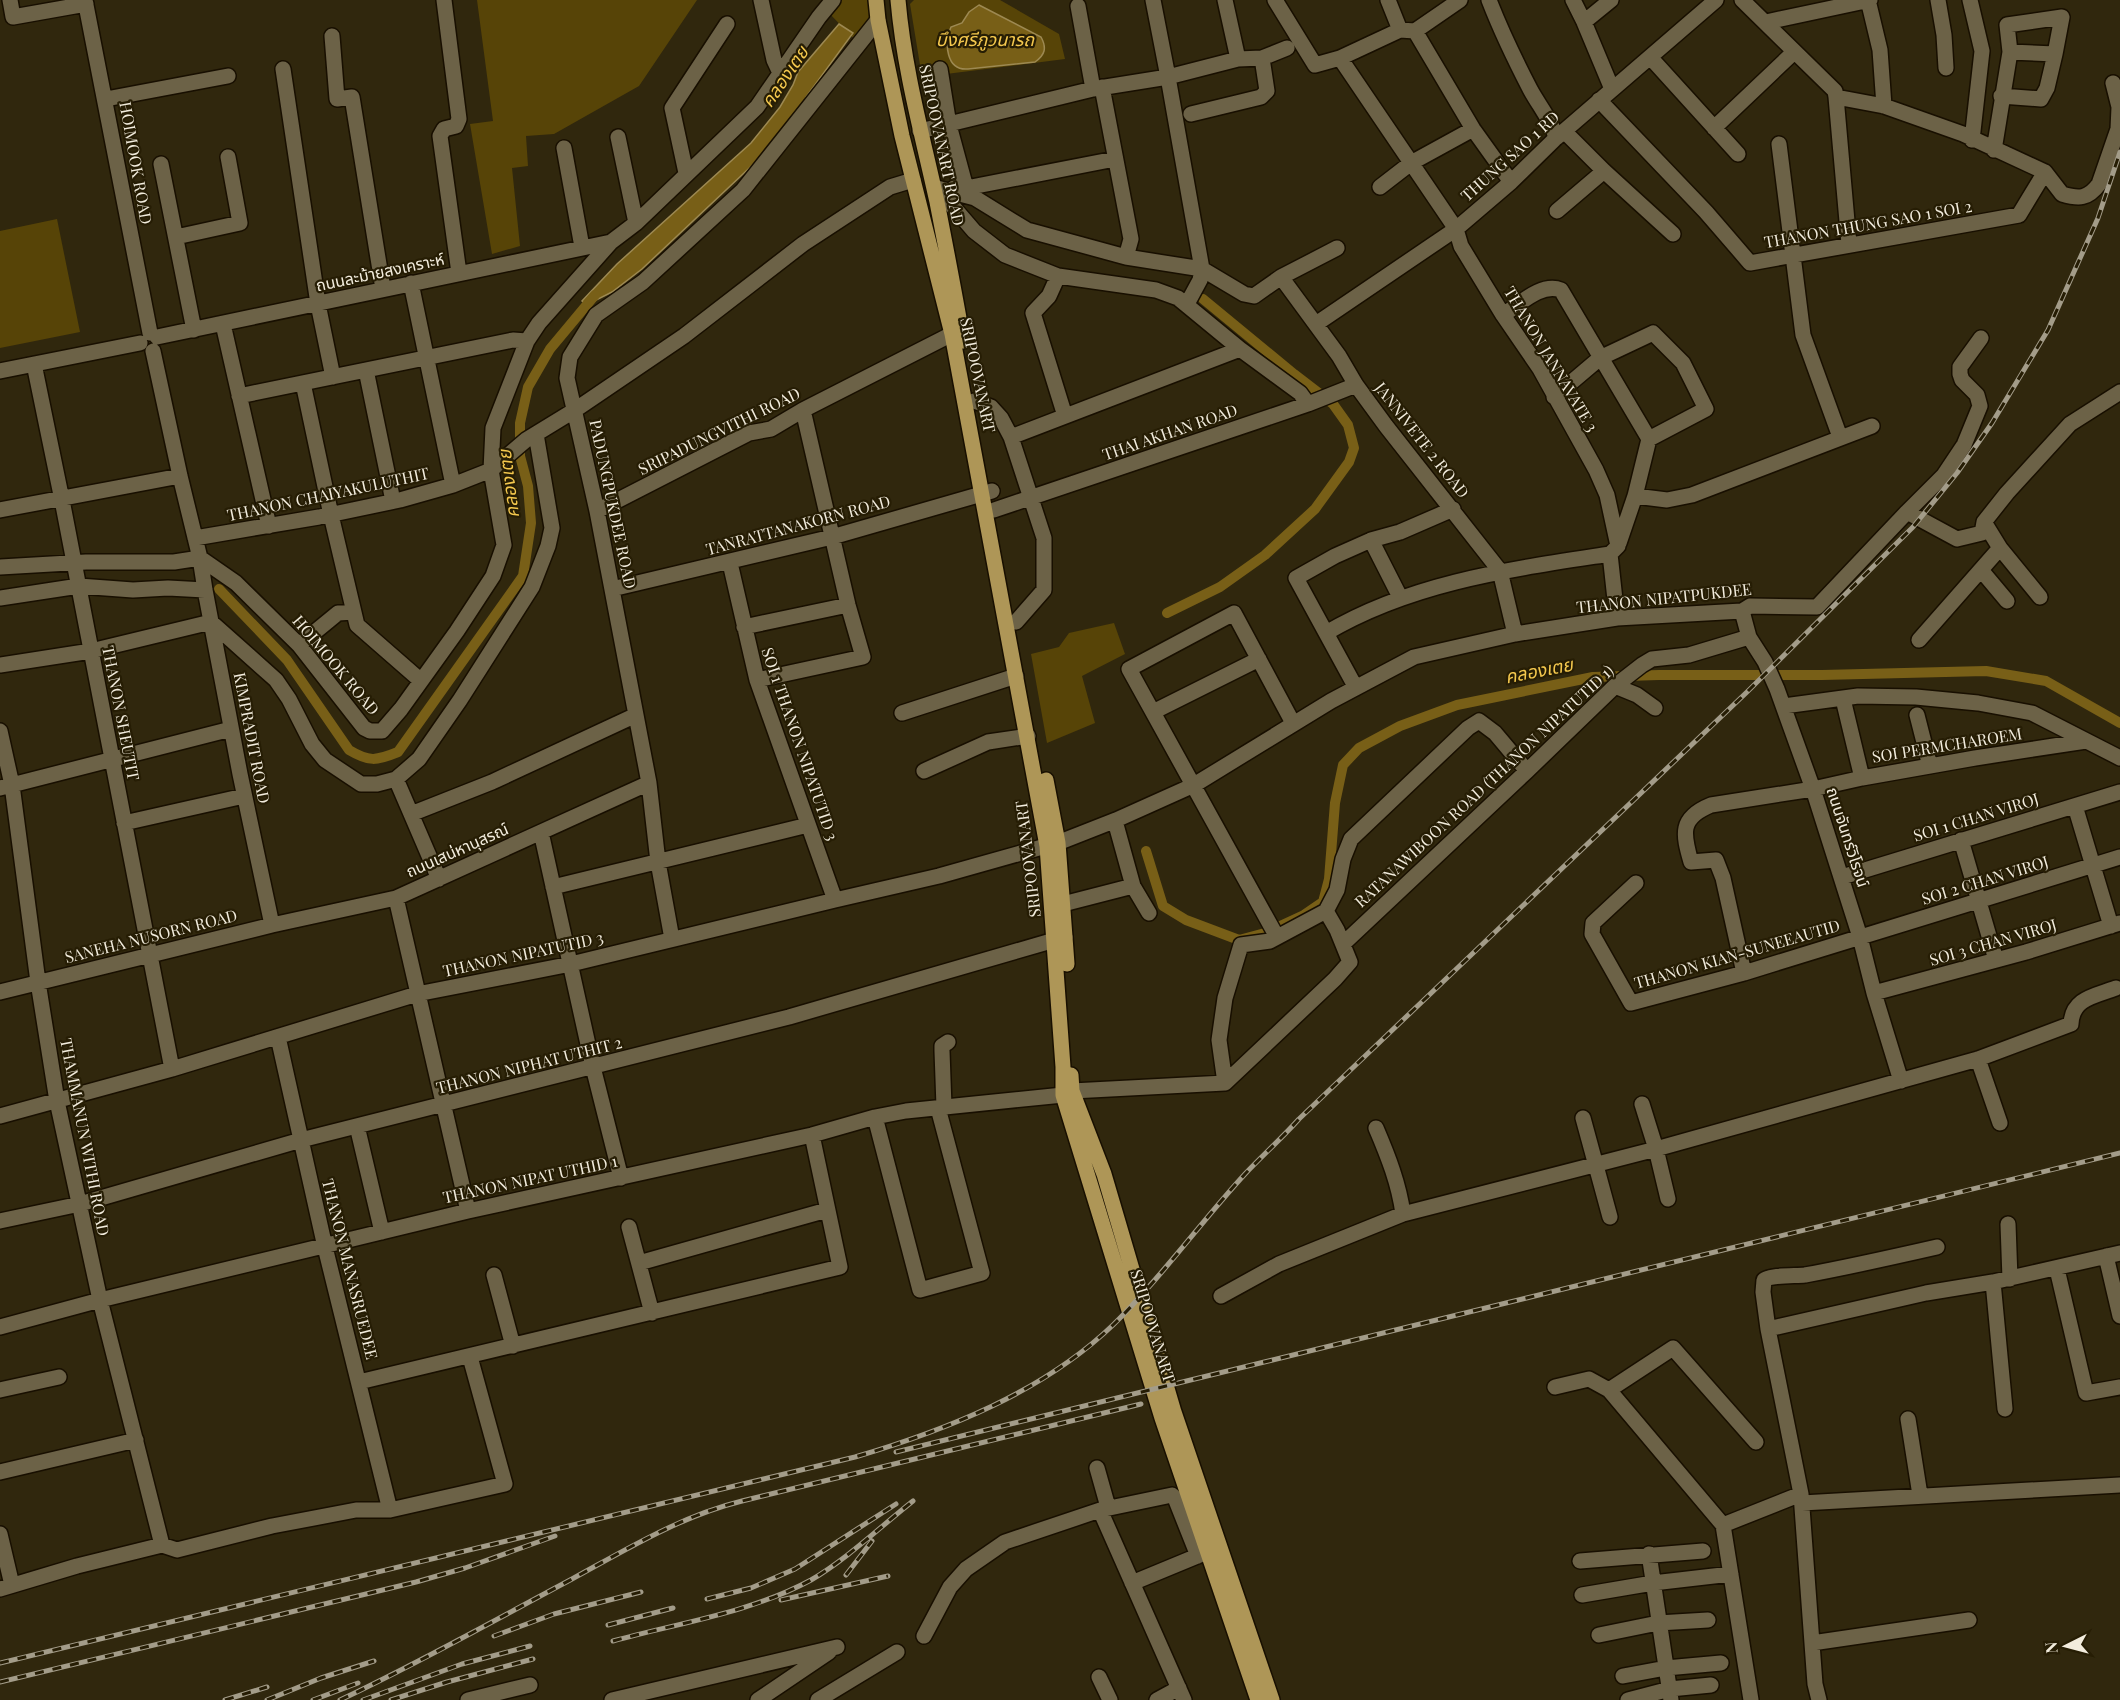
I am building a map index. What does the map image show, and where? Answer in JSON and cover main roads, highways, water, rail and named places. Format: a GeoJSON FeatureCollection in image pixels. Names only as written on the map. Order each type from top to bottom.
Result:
{"type":"FeatureCollection","features":[{"type":"Feature","properties":{"kind":"main road","name":"SRIPOOVANART"},"geometry":{"type":"LineString","coordinates":[[876,0],[878,21],[902,136],[974,401],[1016,676],[1053,844],[1067,1093],[1203,1554],[1258,1700]]}},
{"type":"Feature","properties":{"kind":"main road","name":"SRIPOOVANART ROAD"},"geometry":{"type":"LineString","coordinates":[[898,0],[902,43],[920,131],[937,194]]}},
{"type":"Feature","properties":{"kind":"main road"},"geometry":{"type":"LineString","coordinates":[[902,136],[920,131]]}},
{"type":"Feature","properties":{"kind":"main road","name":"SRIPOOVANART"},"geometry":{"type":"LineString","coordinates":[[937,194],[956,332],[1016,622],[1063,904],[1060,938]]}},
{"type":"Feature","properties":{"kind":"main road","name":"SRIPOOVANART"},"geometry":{"type":"LineString","coordinates":[[1067,1093],[1104,1174],[1174,1412],[1272,1700]]}},
{"type":"Feature","properties":{"kind":"water","name":"บึงศรีภูวนารถ"},"geometry":{"type":"Polygon","coordinates":[[[979,5],[1041,37],[1044,51],[1041,57],[1035,62],[968,69],[955,66],[951,61],[948,48],[951,27],[962,23],[969,12],[979,5]]]}},
{"type":"Feature","properties":{"kind":"water"},"geometry":{"type":"Polygon","coordinates":[[[839,24],[853,33],[806,97],[800,112],[775,144],[642,269],[589,307],[582,301],[617,264],[751,143],[780,107],[798,72],[839,24]]]}},
{"type":"Feature","properties":{"kind":"waterway","name":"คลองเตย"},"geometry":{"type":"LineString","coordinates":[[219,589],[287,660],[349,750],[362,757],[373,759],[398,752],[523,576],[531,523],[528,486],[520,456],[520,423],[528,387],[550,349],[595,295]]}},
{"type":"Feature","properties":{"kind":"waterway","name":"คลองเตย"},"geometry":{"type":"LineString","coordinates":[[1167,613],[1220,587],[1265,555],[1315,509],[1349,462],[1354,448],[1348,425],[1333,404],[1203,299]]}},
{"type":"Feature","properties":{"kind":"waterway","name":"คลองเตย"},"geometry":{"type":"LineString","coordinates":[[1146,851],[1163,906],[1186,920],[1239,940],[1265,933],[1304,915],[1323,902],[1329,879],[1335,803],[1343,765],[1359,748],[1400,726],[1457,705],[1593,677],[1986,671],[2046,681],[2120,723]]}},
{"type":"Feature","properties":{"kind":"railway"},"geometry":{"type":"LineString","coordinates":[[0,1663],[855,1457],[959,1421],[992,1406],[1025,1389],[1086,1349],[1131,1307],[1245,1174],[1299,1119],[1747,692],[1913,527],[1957,473],[1992,423],[2048,330],[2098,218],[2120,152]]}},
{"type":"Feature","properties":{"kind":"railway"},"geometry":{"type":"LineString","coordinates":[[896,1452],[2120,1153]]}},
{"type":"Feature","properties":{"kind":"railway"},"geometry":{"type":"LineString","coordinates":[[340,1700],[428,1656],[634,1545],[697,1515],[742,1501],[1141,1404]]}},
{"type":"Feature","properties":{"kind":"railway"},"geometry":{"type":"LineString","coordinates":[[613,1641],[739,1609],[788,1591],[811,1580],[837,1562],[913,1501]]}},
{"type":"Feature","properties":{"kind":"railway"},"geometry":{"type":"LineString","coordinates":[[707,1599],[751,1588],[795,1569],[896,1504]]}},
{"type":"Feature","properties":{"kind":"railway"},"geometry":{"type":"LineString","coordinates":[[0,1682],[416,1582],[465,1568],[555,1536]]}},
{"type":"Feature","properties":{"kind":"railway"},"geometry":{"type":"LineString","coordinates":[[846,1575],[872,1541]]}},
{"type":"Feature","properties":{"kind":"railway"},"geometry":{"type":"LineString","coordinates":[[781,1600],[888,1576]]}},
{"type":"Feature","properties":{"kind":"railway"},"geometry":{"type":"LineString","coordinates":[[494,1636],[554,1614],[641,1592]]}},
{"type":"Feature","properties":{"kind":"railway"},"geometry":{"type":"LineString","coordinates":[[608,1625],[673,1608]]}},
{"type":"Feature","properties":{"kind":"railway"},"geometry":{"type":"LineString","coordinates":[[363,1700],[462,1664],[530,1646]]}},
{"type":"Feature","properties":{"kind":"railway"},"geometry":{"type":"LineString","coordinates":[[391,1700],[533,1659]]}},
{"type":"Feature","properties":{"kind":"railway"},"geometry":{"type":"LineString","coordinates":[[267,1700],[321,1678],[374,1661]]}},
{"type":"Feature","properties":{"kind":"railway"},"geometry":{"type":"LineString","coordinates":[[313,1700],[358,1683]]}},
{"type":"Feature","properties":{"kind":"railway"},"geometry":{"type":"LineString","coordinates":[[225,1700],[267,1687]]}}]}
